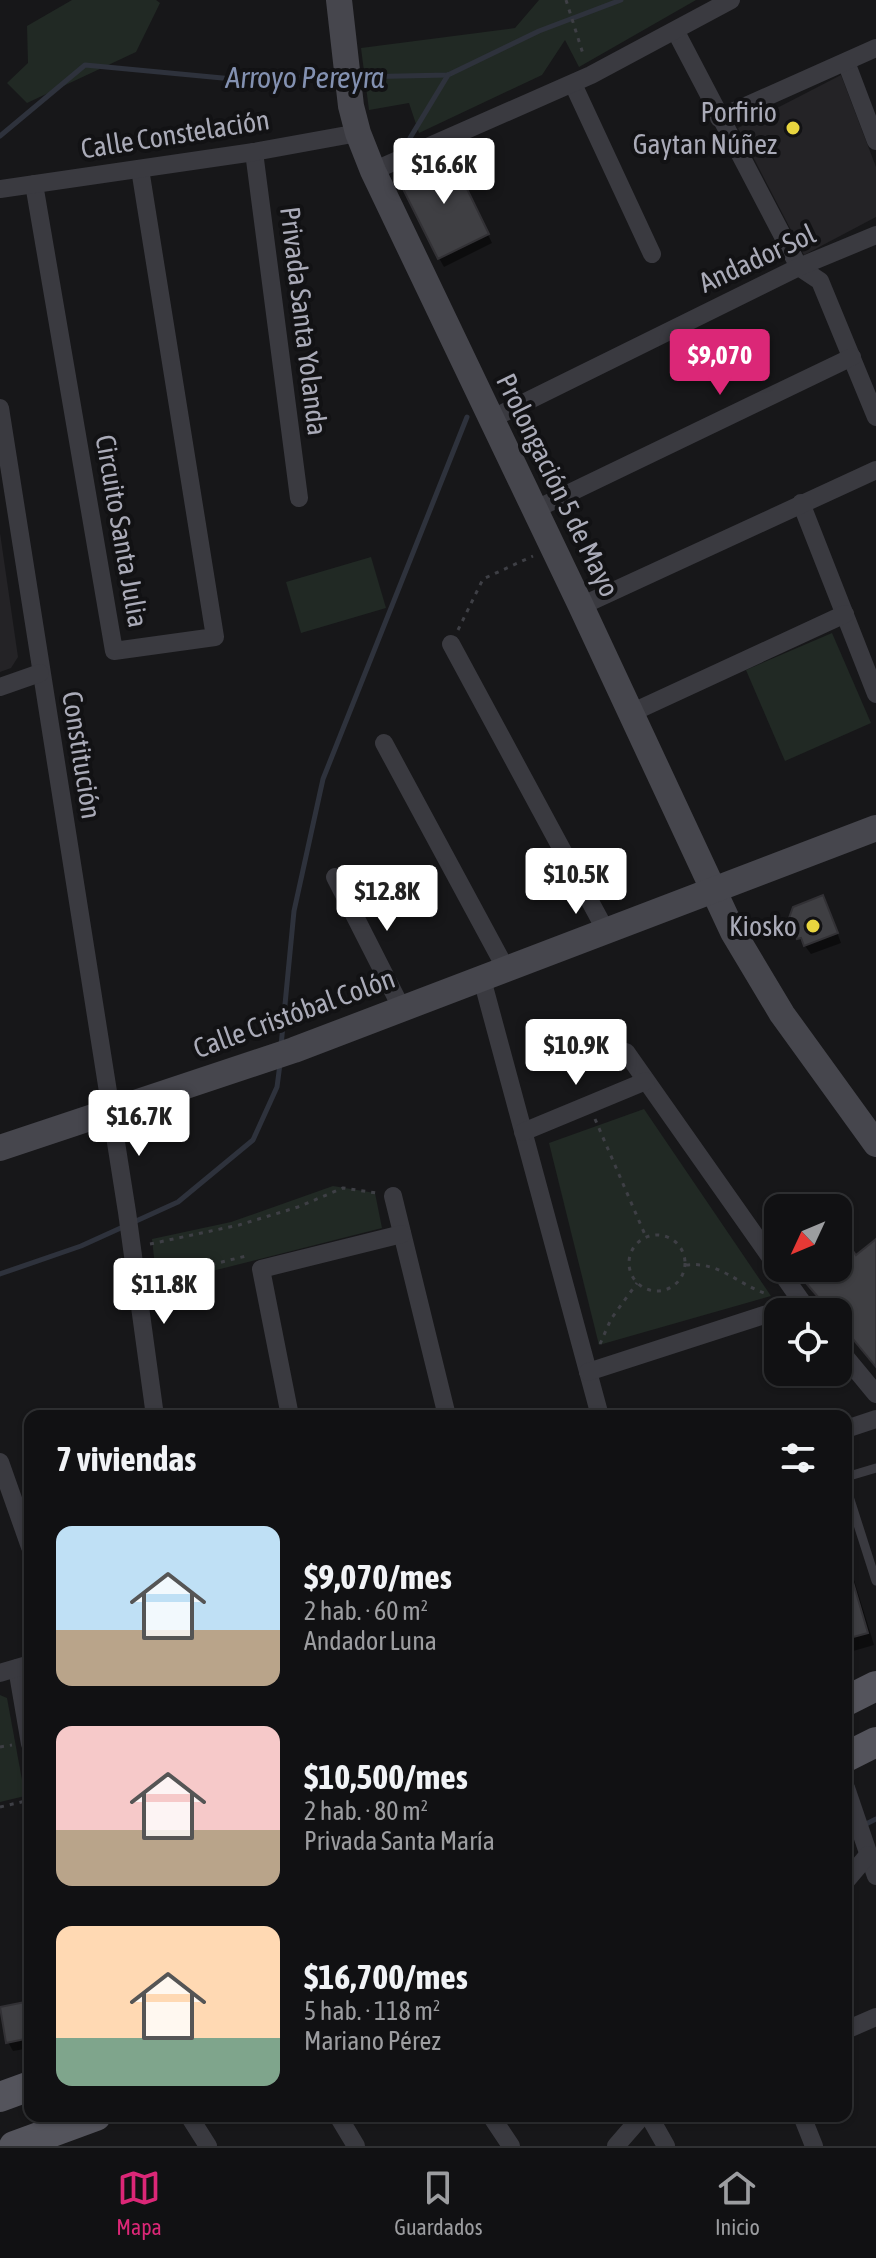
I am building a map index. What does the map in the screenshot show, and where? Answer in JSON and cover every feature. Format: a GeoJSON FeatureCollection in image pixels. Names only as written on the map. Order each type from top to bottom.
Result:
{"type":"FeatureCollection","features":[{"type":"Feature","properties":{"kind":"main road"},"geometry":{"type":"LineString","coordinates":[[852,1697],[875,1684]]}},
{"type":"Feature","properties":{"kind":"main road"},"geometry":{"type":"LineString","coordinates":[[852,1754],[876,1742]]}},
{"type":"Feature","properties":{"kind":"main road"},"geometry":{"type":"LineString","coordinates":[[0,2097],[24,2088]]}},
{"type":"Feature","properties":{"kind":"main road"},"geometry":{"type":"LineString","coordinates":[[33,2143],[82,2122]]}},
{"type":"Feature","properties":{"kind":"street","name":"Prolongación 5 de Mayo"},"geometry":{"type":"LineString","coordinates":[[339,0],[351,106],[373,171],[733,932],[782,1014],[876,1144]]}},
{"type":"Feature","properties":{"kind":"street"},"geometry":{"type":"LineString","coordinates":[[373,171],[573,84],[676,32],[731,0]]}},
{"type":"Feature","properties":{"kind":"street"},"geometry":{"type":"LineString","coordinates":[[676,32],[799,267],[820,281],[876,417]]}},
{"type":"Feature","properties":{"kind":"street"},"geometry":{"type":"LineString","coordinates":[[719,118],[876,48]]}},
{"type":"Feature","properties":{"kind":"street"},"geometry":{"type":"LineString","coordinates":[[846,62],[876,141]]}},
{"type":"Feature","properties":{"kind":"street"},"geometry":{"type":"LineString","coordinates":[[573,84],[652,254]]}},
{"type":"Feature","properties":{"kind":"street","name":"Calle Constelación"},"geometry":{"type":"LineString","coordinates":[[0,189],[254,152],[358,133]]}},
{"type":"Feature","properties":{"kind":"street","name":"Privada Santa Yolanda"},"geometry":{"type":"LineString","coordinates":[[254,152],[299,498]]}},
{"type":"Feature","properties":{"kind":"street","name":"Circuito Santa Julia"},"geometry":{"type":"LineString","coordinates":[[34,184],[114,651],[215,637],[140,169]]}},
{"type":"Feature","properties":{"kind":"street","name":"Andador Sol"},"geometry":{"type":"LineString","coordinates":[[491,419],[799,267],[876,235]]}},
{"type":"Feature","properties":{"kind":"street"},"geometry":{"type":"LineString","coordinates":[[534,510],[852,357]]}},
{"type":"Feature","properties":{"kind":"street","name":"Constitución"},"geometry":{"type":"LineString","coordinates":[[0,408],[127,1212],[154,1410]]}},
{"type":"Feature","properties":{"kind":"street"},"geometry":{"type":"LineString","coordinates":[[581,606],[876,470]]}},
{"type":"Feature","properties":{"kind":"street"},"geometry":{"type":"LineString","coordinates":[[801,503],[876,694]]}},
{"type":"Feature","properties":{"kind":"street"},"geometry":{"type":"LineString","coordinates":[[631,713],[845,614]]}},
{"type":"Feature","properties":{"kind":"street"},"geometry":{"type":"LineString","coordinates":[[451,644],[606,931]]}},
{"type":"Feature","properties":{"kind":"street"},"geometry":{"type":"LineString","coordinates":[[0,687],[40,673]]}},
{"type":"Feature","properties":{"kind":"street"},"geometry":{"type":"LineString","coordinates":[[384,743],[494,974],[523,1132],[598,1410]]}},
{"type":"Feature","properties":{"kind":"street","name":"Calle Cristóbal Colón"},"geometry":{"type":"LineString","coordinates":[[0,1148],[294,1050],[876,828]]}},
{"type":"Feature","properties":{"kind":"street"},"geometry":{"type":"LineString","coordinates":[[335,877],[402,1009]]}},
{"type":"Feature","properties":{"kind":"street"},"geometry":{"type":"LineString","coordinates":[[626,1052],[798,1298]]}},
{"type":"Feature","properties":{"kind":"street"},"geometry":{"type":"LineString","coordinates":[[523,1132],[646,1081]]}},
{"type":"Feature","properties":{"kind":"street"},"geometry":{"type":"LineString","coordinates":[[393,1196],[446,1410]]}},
{"type":"Feature","properties":{"kind":"street"},"geometry":{"type":"LineString","coordinates":[[289,1410],[261,1269],[402,1234]]}},
{"type":"Feature","properties":{"kind":"street"},"geometry":{"type":"LineString","coordinates":[[588,1372],[764,1320]]}},
{"type":"Feature","properties":{"kind":"street"},"geometry":{"type":"LineString","coordinates":[[852,1365],[876,1394]]}},
{"type":"Feature","properties":{"kind":"street"},"geometry":{"type":"LineString","coordinates":[[852,1427],[876,1419]]}},
{"type":"Feature","properties":{"kind":"street"},"geometry":{"type":"LineString","coordinates":[[0,1462],[24,1530]]}},
{"type":"Feature","properties":{"kind":"street"},"geometry":{"type":"LineString","coordinates":[[16,1668],[24,1711]]}},
{"type":"Feature","properties":{"kind":"street"},"geometry":{"type":"LineString","coordinates":[[852,1806],[876,1876]]}},
{"type":"Feature","properties":{"kind":"street"},"geometry":{"type":"LineString","coordinates":[[852,1874],[868,1855]]}},
{"type":"Feature","properties":{"kind":"street"},"geometry":{"type":"LineString","coordinates":[[852,2027],[876,2017]]}},
{"type":"Feature","properties":{"kind":"street"},"geometry":{"type":"LineString","coordinates":[[193,2122],[208,2146]]}},
{"type":"Feature","properties":{"kind":"street"},"geometry":{"type":"LineString","coordinates":[[342,2122],[356,2146]]}},
{"type":"Feature","properties":{"kind":"street"},"geometry":{"type":"LineString","coordinates":[[495,2122],[511,2146]]}},
{"type":"Feature","properties":{"kind":"street"},"geometry":{"type":"LineString","coordinates":[[616,2146],[637,2122]]}},
{"type":"Feature","properties":{"kind":"street"},"geometry":{"type":"LineString","coordinates":[[652,2122],[666,2146]]}},
{"type":"Feature","properties":{"kind":"street"},"geometry":{"type":"LineString","coordinates":[[804,2122],[814,2146]]}},
{"type":"Feature","properties":{"kind":"lane"},"geometry":{"type":"LineString","coordinates":[[852,1475],[876,1468]]}},
{"type":"Feature","properties":{"kind":"lane"},"geometry":{"type":"LineString","coordinates":[[852,1506],[876,1581]]}},
{"type":"Feature","properties":{"kind":"path"},"geometry":{"type":"LineString","coordinates":[[566,0],[591,75]]}},
{"type":"Feature","properties":{"kind":"path"},"geometry":{"type":"LineString","coordinates":[[451,644],[483,579],[552,547]]}},
{"type":"Feature","properties":{"kind":"path"},"geometry":{"type":"LineString","coordinates":[[589,1105],[646,1238]]}},
{"type":"Feature","properties":{"kind":"path"},"geometry":{"type":"LineString","coordinates":[[131,1245],[239,1225],[298,1207],[343,1188],[393,1196]]}},
{"type":"Feature","properties":{"kind":"path"},"geometry":{"type":"LineString","coordinates":[[665,1236],[680,1247],[685,1265],[678,1282],[662,1291],[653,1291],[637,1283],[632,1276],[629,1258],[633,1249],[646,1238],[665,1236]]}},
{"type":"Feature","properties":{"kind":"path"},"geometry":{"type":"LineString","coordinates":[[137,1283],[258,1254],[261,1269]]}},
{"type":"Feature","properties":{"kind":"path"},"geometry":{"type":"LineString","coordinates":[[685,1265],[704,1264],[723,1269],[754,1290],[777,1298]]}},
{"type":"Feature","properties":{"kind":"path"},"geometry":{"type":"LineString","coordinates":[[588,1372],[611,1319],[637,1283]]}},
{"type":"Feature","properties":{"kind":"path"},"geometry":{"type":"LineString","coordinates":[[0,1807],[24,1801]]}},
{"type":"Feature","properties":{"kind":"shaded area"},"geometry":{"type":"Polygon","coordinates":[[[72,0],[156,0],[160,3],[136,52],[27,103],[7,83],[28,63],[27,26],[72,0]]]}},
{"type":"Feature","properties":{"kind":"shaded area"},"geometry":{"type":"Polygon","coordinates":[[[539,0],[696,0],[579,67],[565,40],[542,75],[419,133],[409,103],[369,110],[361,48],[515,28],[539,0]]]}},
{"type":"Feature","properties":{"kind":"shaded area"},"geometry":{"type":"Polygon","coordinates":[[[841,75],[876,167],[876,217],[804,255],[738,128],[841,75]]]}},
{"type":"Feature","properties":{"kind":"shaded area"},"geometry":{"type":"Polygon","coordinates":[[[0,533],[18,657],[11,668],[0,672],[0,533]]]}},
{"type":"Feature","properties":{"kind":"shaded area"},"geometry":{"type":"Polygon","coordinates":[[[371,557],[386,608],[301,633],[286,582],[371,557]]]}},
{"type":"Feature","properties":{"kind":"shaded area"},"geometry":{"type":"Polygon","coordinates":[[[832,633],[871,723],[785,761],[746,670],[832,633]]]}},
{"type":"Feature","properties":{"kind":"shaded area"},"geometry":{"type":"Polygon","coordinates":[[[644,1109],[771,1296],[599,1345],[549,1143],[644,1109]]]}},
{"type":"Feature","properties":{"kind":"shaded area"},"geometry":{"type":"Polygon","coordinates":[[[333,1186],[375,1193],[382,1228],[157,1285],[152,1239],[231,1222],[333,1186]]]}},
{"type":"Feature","properties":{"kind":"shaded area"},"geometry":{"type":"Polygon","coordinates":[[[0,1695],[7,1698],[24,1796],[0,1802],[0,1695]]]}},
{"type":"Feature","properties":{"kind":"building"},"geometry":{"type":"Polygon","coordinates":[[[450,154],[489,234],[438,259],[398,179],[450,154]]]}},
{"type":"Feature","properties":{"kind":"building","name":"Kiosko"},"geometry":{"type":"Polygon","coordinates":[[[823,895],[838,933],[804,946],[801,938],[797,939],[789,918],[793,907],[823,895]]]}},
{"type":"Feature","properties":{"kind":"building"},"geometry":{"type":"Polygon","coordinates":[[[876,1239],[876,1367],[852,1338],[852,1298],[819,1298],[806,1283],[852,1282],[852,1250],[856,1255],[876,1239]]]}},
{"type":"Feature","properties":{"kind":"building"},"geometry":{"type":"Polygon","coordinates":[[[852,1579],[868,1633],[852,1637],[852,1579]]]}},
{"type":"Feature","properties":{"kind":"building"},"geometry":{"type":"Polygon","coordinates":[[[24,2002],[24,2039],[6,2043],[0,2007],[24,2002]]]}},
{"type":"Feature","properties":{"kind":"waterway","name":"Arroyo Pereyra"},"geometry":{"type":"LineString","coordinates":[[354,77],[448,75],[539,31],[621,0]]}},
{"type":"Feature","properties":{"kind":"waterway","name":"Arroyo Pereyra"},"geometry":{"type":"LineString","coordinates":[[0,136],[85,65],[233,79],[340,77]]}},
{"type":"Feature","properties":{"kind":"waterway"},"geometry":{"type":"LineString","coordinates":[[410,138],[448,75]]}},
{"type":"Feature","properties":{"kind":"waterway"},"geometry":{"type":"LineString","coordinates":[[281,1046],[294,911],[323,779],[467,417]]}},
{"type":"Feature","properties":{"kind":"waterway"},"geometry":{"type":"LineString","coordinates":[[0,1274],[81,1246],[178,1202],[253,1140],[277,1087],[280,1064]]}},
{"type":"Feature","properties":{"kind":"waterway"},"geometry":{"type":"LineString","coordinates":[[864,1825],[876,1819]]}},
{"type":"Feature","properties":{"kind":"place","name":"Porfirio Gaytan Núñez"},"geometry":{"type":"Point","coordinates":[793,128]}},
{"type":"Feature","properties":{"kind":"place","name":"Kiosko"},"geometry":{"type":"Point","coordinates":[813,926]}}]}
